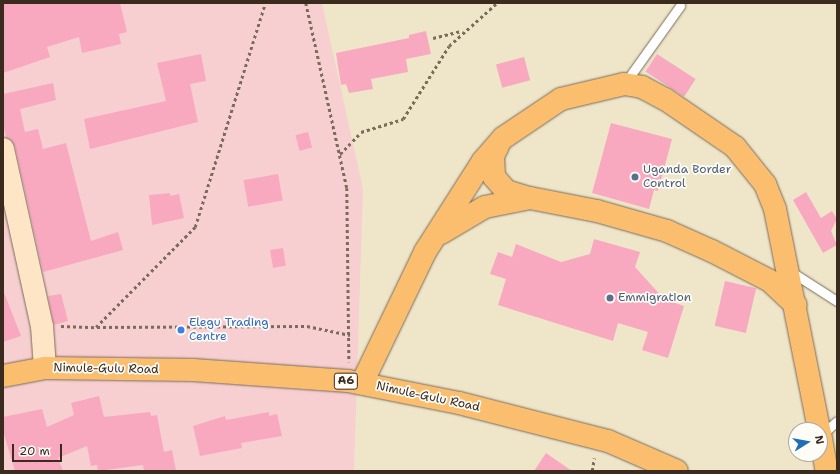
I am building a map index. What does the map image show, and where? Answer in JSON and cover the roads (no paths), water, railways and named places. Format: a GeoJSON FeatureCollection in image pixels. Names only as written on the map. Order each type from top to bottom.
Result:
{"type":"FeatureCollection","features":[{"type":"Feature","properties":{"kind":"main road"},"geometry":{"type":"LineString","coordinates":[[355,382],[433,238],[483,161],[503,138],[561,99],[624,84],[665,99],[736,147],[755,168],[775,208],[789,270],[818,422]]}},
{"type":"Feature","properties":{"kind":"main road"},"geometry":{"type":"LineString","coordinates":[[503,138],[493,156],[494,177],[506,191],[667,231],[770,281],[796,305]]}},
{"type":"Feature","properties":{"kind":"main road"},"geometry":{"type":"LineString","coordinates":[[433,238],[461,218],[484,207],[530,198]]}},
{"type":"Feature","properties":{"kind":"main road"},"geometry":{"type":"LineString","coordinates":[[770,281],[784,282],[789,270]]}},
{"type":"Feature","properties":{"kind":"main road","name":"Nimule-Gulu Road"},"geometry":{"type":"LineString","coordinates":[[3,376],[45,368],[193,370],[355,382],[460,403],[608,441],[676,471]]}},
{"type":"Feature","properties":{"kind":"street"},"geometry":{"type":"LineString","coordinates":[[3,149],[42,326],[45,368]]}},
{"type":"Feature","properties":{"kind":"lane"},"geometry":{"type":"LineString","coordinates":[[624,84],[680,6]]}},
{"type":"Feature","properties":{"kind":"lane"},"geometry":{"type":"LineString","coordinates":[[789,270],[837,301]]}},
{"type":"Feature","properties":{"kind":"lane"},"geometry":{"type":"LineString","coordinates":[[828,428],[837,421]]}},
{"type":"Feature","properties":{"kind":"place","name":"Uganda Border Control"},"geometry":{"type":"Point","coordinates":[635,177]}},
{"type":"Feature","properties":{"kind":"place","name":"Emmigration"},"geometry":{"type":"Point","coordinates":[610,298]}},
{"type":"Feature","properties":{"kind":"place","name":"Elegu Trading Centre"},"geometry":{"type":"Point","coordinates":[181,330]}}]}
